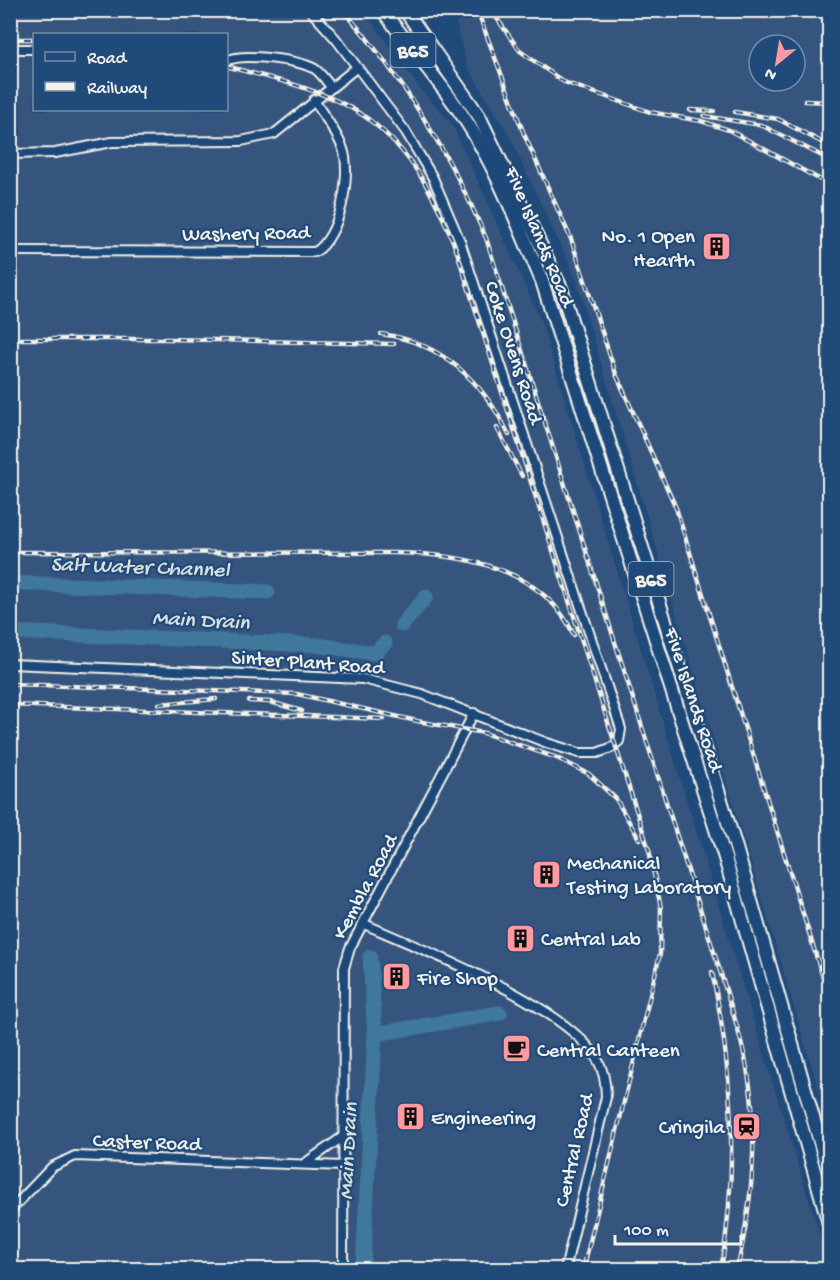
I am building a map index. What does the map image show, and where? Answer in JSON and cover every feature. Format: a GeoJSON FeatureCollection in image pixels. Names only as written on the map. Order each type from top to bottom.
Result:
{"type":"FeatureCollection","features":[{"type":"Feature","properties":{"kind":"main road","name":"Five Islands Road"},"geometry":{"type":"LineString","coordinates":[[383,10],[444,88],[469,125],[507,200],[546,291],[725,858],[830,1227]]}},
{"type":"Feature","properties":{"kind":"main road","name":"Five Islands Road"},"geometry":{"type":"LineString","coordinates":[[405,10],[479,116],[561,288],[736,848],[830,1177]]}},
{"type":"Feature","properties":{"kind":"street","name":"Coke Ovens Road"},"geometry":{"type":"LineString","coordinates":[[310,10],[406,132],[433,178],[460,241],[621,729],[621,738]]}},
{"type":"Feature","properties":{"kind":"street"},"geometry":{"type":"LineString","coordinates":[[10,49],[33,48]]}},
{"type":"Feature","properties":{"kind":"street"},"geometry":{"type":"LineString","coordinates":[[228,61],[249,56],[309,67],[318,72],[331,87]]}},
{"type":"Feature","properties":{"kind":"street"},"geometry":{"type":"LineString","coordinates":[[10,154],[55,153],[112,142],[242,141],[274,134],[357,68]]}},
{"type":"Feature","properties":{"kind":"street","name":"Washery Road"},"geometry":{"type":"LineString","coordinates":[[10,250],[315,252],[327,240],[343,201],[346,178],[343,149],[314,100]]}},
{"type":"Feature","properties":{"kind":"street","name":"Sinter Plant Road"},"geometry":{"type":"LineString","coordinates":[[10,664],[363,679],[406,688],[547,743],[579,753],[605,751],[616,745],[621,738]]}},
{"type":"Feature","properties":{"kind":"street","name":"Kembla Road"},"geometry":{"type":"LineString","coordinates":[[343,1269],[344,968],[350,948],[474,713]]}},
{"type":"Feature","properties":{"kind":"street","name":"Central Road"},"geometry":{"type":"LineString","coordinates":[[364,924],[523,998],[573,1034],[595,1056],[604,1076],[606,1096],[565,1269]]}},
{"type":"Feature","properties":{"kind":"street"},"geometry":{"type":"LineString","coordinates":[[304,1164],[344,1136]]}},
{"type":"Feature","properties":{"kind":"street","name":"Caster Road"},"geometry":{"type":"LineString","coordinates":[[10,1211],[52,1167],[75,1156],[344,1166]]}},
{"type":"Feature","properties":{"kind":"shaded area"},"geometry":{"type":"Polygon","coordinates":[[[10,11],[364,11],[421,90],[452,124],[541,321],[757,1032],[823,1245],[829,1257],[829,1269],[11,1269],[10,11]]]}},
{"type":"Feature","properties":{"kind":"shaded area"},"geometry":{"type":"Polygon","coordinates":[[[453,11],[829,11],[829,1124],[576,279],[509,135],[467,66],[453,11]]]}},
{"type":"Feature","properties":{"kind":"waterway","name":"Salt Water Channel"},"geometry":{"type":"LineString","coordinates":[[10,583],[268,592]]}},
{"type":"Feature","properties":{"kind":"waterway","name":"Main Drain"},"geometry":{"type":"LineString","coordinates":[[402,625],[426,597]]}},
{"type":"Feature","properties":{"kind":"waterway","name":"Main Drain"},"geometry":{"type":"LineString","coordinates":[[10,632],[316,645],[375,653],[385,643]]}},
{"type":"Feature","properties":{"kind":"waterway","name":"Main Drain"},"geometry":{"type":"LineString","coordinates":[[363,1270],[375,1034],[370,957]]}},
{"type":"Feature","properties":{"kind":"waterway","name":"Main Drain"},"geometry":{"type":"LineString","coordinates":[[375,1034],[500,1013]]}},
{"type":"Feature","properties":{"kind":"railway"},"geometry":{"type":"LineString","coordinates":[[343,10],[386,63],[424,118],[457,177],[486,238],[728,995],[745,1056],[751,1093],[754,1144],[747,1220],[737,1270]]}},
{"type":"Feature","properties":{"kind":"railway"},"geometry":{"type":"LineString","coordinates":[[477,10],[524,134],[571,239],[616,374],[676,508],[830,1000]]}},
{"type":"Feature","properties":{"kind":"railway"},"geometry":{"type":"LineString","coordinates":[[491,10],[520,51],[564,82],[650,112],[701,121],[729,130],[830,185]]}},
{"type":"Feature","properties":{"kind":"railway"},"geometry":{"type":"LineString","coordinates":[[10,39],[33,39]]}},
{"type":"Feature","properties":{"kind":"railway"},"geometry":{"type":"LineString","coordinates":[[228,67],[307,89],[356,111],[395,143],[411,162],[437,205],[457,252],[649,850],[661,908],[660,954],[583,1270]]}},
{"type":"Feature","properties":{"kind":"railway"},"geometry":{"type":"LineString","coordinates":[[805,101],[830,102]]}},
{"type":"Feature","properties":{"kind":"railway"},"geometry":{"type":"LineString","coordinates":[[690,110],[714,111]]}},
{"type":"Feature","properties":{"kind":"railway"},"geometry":{"type":"LineString","coordinates":[[735,112],[778,119],[825,144]]}},
{"type":"Feature","properties":{"kind":"railway"},"geometry":{"type":"LineString","coordinates":[[704,116],[761,125],[830,160]]}},
{"type":"Feature","properties":{"kind":"railway"},"geometry":{"type":"LineString","coordinates":[[381,334],[403,338],[423,346],[458,367],[486,398],[509,435]]}},
{"type":"Feature","properties":{"kind":"railway"},"geometry":{"type":"LineString","coordinates":[[10,339],[167,339],[394,344]]}},
{"type":"Feature","properties":{"kind":"railway"},"geometry":{"type":"LineString","coordinates":[[497,428],[522,476]]}},
{"type":"Feature","properties":{"kind":"railway"},"geometry":{"type":"LineString","coordinates":[[10,552],[395,553],[447,557],[473,561],[521,579],[542,594],[560,612],[574,635]]}},
{"type":"Feature","properties":{"kind":"railway"},"geometry":{"type":"LineString","coordinates":[[10,684],[297,694],[417,721],[484,733],[557,758],[589,774],[616,799],[639,839]]}},
{"type":"Feature","properties":{"kind":"railway"},"geometry":{"type":"LineString","coordinates":[[159,704],[216,699]]}},
{"type":"Feature","properties":{"kind":"railway"},"geometry":{"type":"LineString","coordinates":[[249,701],[270,702],[302,711]]}},
{"type":"Feature","properties":{"kind":"railway"},"geometry":{"type":"LineString","coordinates":[[10,705],[384,719]]}},
{"type":"Feature","properties":{"kind":"railway"},"geometry":{"type":"LineString","coordinates":[[712,972],[725,1046],[731,1120],[730,1195],[721,1270]]}},
{"type":"Feature","properties":{"kind":"place","name":"No. 1 Open Hearth"},"geometry":{"type":"Point","coordinates":[716,247]}},
{"type":"Feature","properties":{"kind":"place","name":"Mechanical Testing Laboratory"},"geometry":{"type":"Point","coordinates":[546,874]}},
{"type":"Feature","properties":{"kind":"place","name":"Central Lab"},"geometry":{"type":"Point","coordinates":[520,938]}},
{"type":"Feature","properties":{"kind":"place","name":"Fire Shop"},"geometry":{"type":"Point","coordinates":[396,977]}},
{"type":"Feature","properties":{"kind":"place","name":"Central Canteen"},"geometry":{"type":"Point","coordinates":[516,1049]}},
{"type":"Feature","properties":{"kind":"place","name":"Engineering"},"geometry":{"type":"Point","coordinates":[410,1117]}},
{"type":"Feature","properties":{"kind":"place","name":"Cringila"},"geometry":{"type":"Point","coordinates":[746,1126]}}]}
